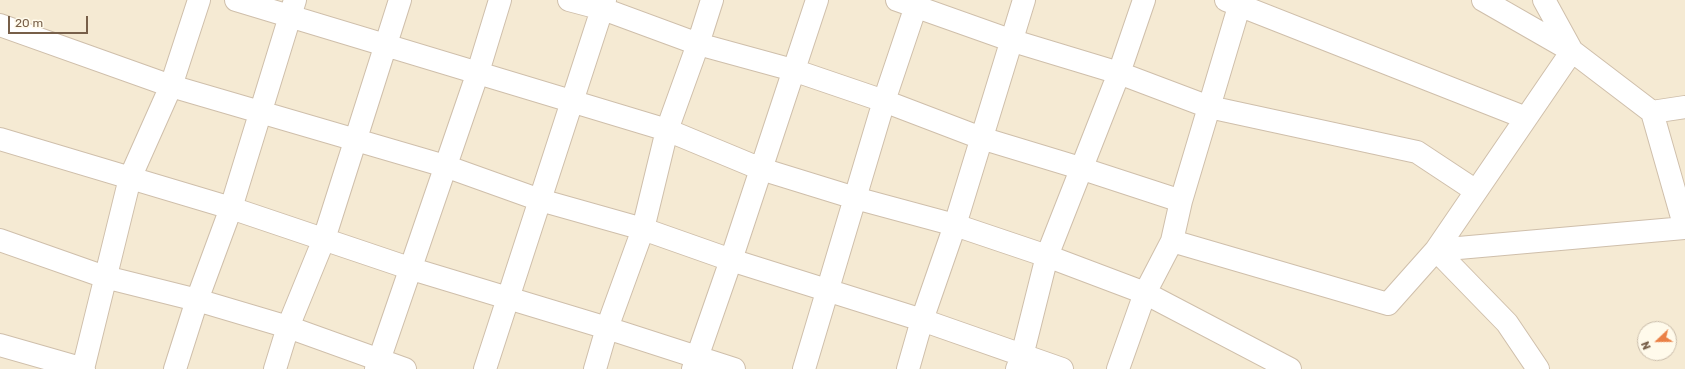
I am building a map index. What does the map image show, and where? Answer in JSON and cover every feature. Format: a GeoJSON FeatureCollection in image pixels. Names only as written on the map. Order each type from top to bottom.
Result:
{"type":"FeatureCollection","features":[{"type":"Feature","properties":{"kind":"street"},"geometry":{"type":"LineString","coordinates":[[0,345],[83,369],[130,178],[171,86],[199,0]]}},
{"type":"Feature","properties":{"kind":"street"},"geometry":{"type":"LineString","coordinates":[[236,0],[293,8],[386,45],[574,100],[667,130],[762,169],[854,198],[955,225],[1047,256],[1145,293],[1290,369]]}},
{"type":"Feature","properties":{"kind":"street"},"geometry":{"type":"LineString","coordinates":[[275,369],[288,327],[324,239],[400,0]]}},
{"type":"Feature","properties":{"kind":"street"},"geometry":{"type":"LineString","coordinates":[[378,364],[412,269],[445,166],[478,72],[500,0]]}},
{"type":"Feature","properties":{"kind":"street"},"geometry":{"type":"LineString","coordinates":[[569,0],[604,5],[698,44],[793,70],[884,101],[981,138],[1181,201]]}},
{"type":"Feature","properties":{"kind":"street"},"geometry":{"type":"LineString","coordinates":[[595,369],[607,328],[643,229],[667,130],[712,0]]}},
{"type":"Feature","properties":{"kind":"street"},"geometry":{"type":"LineString","coordinates":[[695,363],[762,169],[817,0]]}},
{"type":"Feature","properties":{"kind":"street"},"geometry":{"type":"LineString","coordinates":[[908,369],[922,320],[955,225],[1010,40],[1024,0]]}},
{"type":"Feature","properties":{"kind":"street"},"geometry":{"type":"LineString","coordinates":[[1020,362],[1047,256],[1080,168],[1119,73],[1144,0]]}},
{"type":"Feature","properties":{"kind":"street"},"geometry":{"type":"LineString","coordinates":[[1436,250],[1685,228],[1652,112],[1572,51],[1483,0]]}},
{"type":"Feature","properties":{"kind":"street"},"geometry":{"type":"LineString","coordinates":[[1544,0],[1572,51]]}},
{"type":"Feature","properties":{"kind":"street"},"geometry":{"type":"LineString","coordinates":[[804,369],[826,290],[884,101],[910,2],[1010,40],[1119,73],[1209,107],[1417,152],[1476,191]]}},
{"type":"Feature","properties":{"kind":"street"},"geometry":{"type":"LineString","coordinates":[[1118,369],[1145,293],[1172,241],[1181,201],[1209,107],[1235,2],[1526,118]]}},
{"type":"Feature","properties":{"kind":"street"},"geometry":{"type":"LineString","coordinates":[[485,369],[604,5]]}},
{"type":"Feature","properties":{"kind":"street"},"geometry":{"type":"LineString","coordinates":[[175,369],[197,300],[231,208],[293,8]]}},
{"type":"Feature","properties":{"kind":"street"},"geometry":{"type":"LineString","coordinates":[[0,25],[171,86],[355,138],[445,166],[540,200],[643,229],[731,260],[922,320],[1020,362],[1062,369]]}},
{"type":"Feature","properties":{"kind":"street"},"geometry":{"type":"LineString","coordinates":[[1172,241],[1388,304],[1436,250],[1572,51]]}},
{"type":"Feature","properties":{"kind":"street"},"geometry":{"type":"LineString","coordinates":[[1652,112],[1685,107]]}},
{"type":"Feature","properties":{"kind":"street"},"geometry":{"type":"LineString","coordinates":[[0,139],[231,208],[412,269],[607,328],[695,363],[734,369]]}},
{"type":"Feature","properties":{"kind":"street"},"geometry":{"type":"LineString","coordinates":[[0,240],[105,277],[197,300],[288,327],[378,364],[405,369]]}},
{"type":"Feature","properties":{"kind":"street"},"geometry":{"type":"LineString","coordinates":[[1436,250],[1507,323],[1538,369]]}},
{"type":"Feature","properties":{"kind":"shaded area"},"geometry":{"type":"Polygon","coordinates":[[[0,0],[1685,0],[1685,369],[0,369],[0,0]]]}}]}
